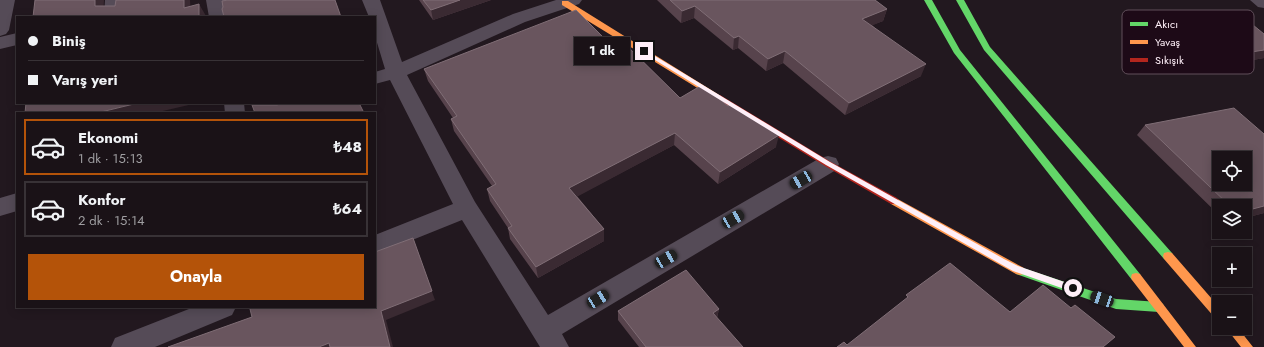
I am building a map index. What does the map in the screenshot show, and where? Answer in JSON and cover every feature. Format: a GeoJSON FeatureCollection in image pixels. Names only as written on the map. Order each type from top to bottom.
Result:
{"type":"FeatureCollection","features":[{"type":"Feature","properties":{"kind":"main road"},"geometry":{"type":"LineString","coordinates":[[928,0],[957,51],[1191,347]]}},
{"type":"Feature","properties":{"kind":"main road"},"geometry":{"type":"LineString","coordinates":[[960,0],[987,48],[1212,307]]}},
{"type":"Feature","properties":{"kind":"main road"},"geometry":{"type":"LineString","coordinates":[[569,1],[828,164],[1015,268],[1116,304],[1159,307]]}},
{"type":"Feature","properties":{"kind":"main road"},"geometry":{"type":"LineString","coordinates":[[1237,335],[1248,347]]}},
{"type":"Feature","properties":{"kind":"street"},"geometry":{"type":"LineString","coordinates":[[0,30],[6,0]]}},
{"type":"Feature","properties":{"kind":"street"},"geometry":{"type":"LineString","coordinates":[[112,16],[114,0]]}},
{"type":"Feature","properties":{"kind":"street"},"geometry":{"type":"LineString","coordinates":[[215,0],[218,16]]}},
{"type":"Feature","properties":{"kind":"street"},"geometry":{"type":"LineString","coordinates":[[371,0],[396,72],[466,208],[550,339],[828,164]]}},
{"type":"Feature","properties":{"kind":"street"},"geometry":{"type":"LineString","coordinates":[[1260,0],[1264,3]]}},
{"type":"Feature","properties":{"kind":"street"},"geometry":{"type":"LineString","coordinates":[[376,78],[396,72],[518,18],[569,1]]}},
{"type":"Feature","properties":{"kind":"street"},"geometry":{"type":"LineString","coordinates":[[0,43],[16,40]]}},
{"type":"Feature","properties":{"kind":"street"},"geometry":{"type":"LineString","coordinates":[[0,207],[16,202]]}},
{"type":"Feature","properties":{"kind":"street"},"geometry":{"type":"LineString","coordinates":[[376,245],[466,208]]}},
{"type":"Feature","properties":{"kind":"street"},"geometry":{"type":"LineString","coordinates":[[124,347],[221,308]]}},
{"type":"Feature","properties":{"kind":"building"},"geometry":{"type":"Polygon","coordinates":[[[35,0],[95,0],[95,6],[115,6],[116,0],[184,0],[184,8],[199,4],[199,16],[33,16],[35,0]]]}},
{"type":"Feature","properties":{"kind":"building"},"geometry":{"type":"Polygon","coordinates":[[[335,0],[341,16],[224,16],[222,1],[335,0]]]}},
{"type":"Feature","properties":{"kind":"building"},"geometry":{"type":"Polygon","coordinates":[[[423,0],[460,0],[431,10],[423,0]]]}},
{"type":"Feature","properties":{"kind":"building"},"geometry":{"type":"Polygon","coordinates":[[[670,0],[875,0],[887,9],[862,19],[926,64],[849,103],[785,51],[768,59],[739,36],[734,38],[695,6],[682,11],[670,0]]]}},
{"type":"Feature","properties":{"kind":"building"},"geometry":{"type":"Polygon","coordinates":[[[576,10],[610,44],[620,39],[680,98],[702,85],[728,106],[732,104],[747,116],[749,114],[779,135],[720,172],[675,133],[569,188],[604,229],[536,267],[508,228],[512,226],[487,189],[496,184],[451,119],[457,116],[424,69],[576,10]]]}},
{"type":"Feature","properties":{"kind":"building"},"geometry":{"type":"Polygon","coordinates":[[[1254,26],[1264,34],[1264,50],[1254,52],[1254,26]]]}},
{"type":"Feature","properties":{"kind":"building"},"geometry":{"type":"Polygon","coordinates":[[[26,104],[134,104],[101,112],[25,112],[26,104]]]}},
{"type":"Feature","properties":{"kind":"building"},"geometry":{"type":"Polygon","coordinates":[[[360,104],[364,112],[255,112],[252,105],[360,104]]]}},
{"type":"Feature","properties":{"kind":"building"},"geometry":{"type":"Polygon","coordinates":[[[1234,108],[1264,134],[1264,206],[1252,209],[1252,199],[1223,199],[1214,191],[1252,191],[1252,151],[1212,151],[1212,189],[1145,125],[1234,108]]]}},
{"type":"Feature","properties":{"kind":"building"},"geometry":{"type":"Polygon","coordinates":[[[413,238],[432,291],[381,311],[390,347],[330,347],[329,343],[319,347],[168,347],[252,317],[250,309],[252,308],[376,308],[376,252],[413,238]]]}},
{"type":"Feature","properties":{"kind":"building"},"geometry":{"type":"Polygon","coordinates":[[[950,263],[1010,312],[1043,285],[1071,308],[1075,305],[1115,337],[1103,347],[837,347],[844,342],[847,345],[908,297],[906,295],[950,263]]]}},
{"type":"Feature","properties":{"kind":"building"},"geometry":{"type":"Polygon","coordinates":[[[686,270],[719,309],[713,313],[743,347],[646,347],[618,311],[686,270]]]}},
{"type":"Feature","properties":{"kind":"traffic: fast"},"geometry":{"type":"LineString","coordinates":[[928,0],[957,51],[1136,277]]}},
{"type":"Feature","properties":{"kind":"traffic: fast"},"geometry":{"type":"LineString","coordinates":[[960,0],[987,48],[1168,256]]}},
{"type":"Feature","properties":{"kind":"traffic: fast"},"geometry":{"type":"LineString","coordinates":[[1020,271],[1116,304],[1159,307]]}},
{"type":"Feature","properties":{"kind":"traffic: slow"},"geometry":{"type":"LineString","coordinates":[[565,3],[720,98]]}},
{"type":"Feature","properties":{"kind":"traffic: slow"},"geometry":{"type":"LineString","coordinates":[[894,201],[1020,271]]}},
{"type":"Feature","properties":{"kind":"traffic: slow"},"geometry":{"type":"LineString","coordinates":[[1168,256],[1212,307]]}},
{"type":"Feature","properties":{"kind":"traffic: slow"},"geometry":{"type":"LineString","coordinates":[[1136,277],[1191,347]]}},
{"type":"Feature","properties":{"kind":"traffic: slow"},"geometry":{"type":"LineString","coordinates":[[1237,335],[1248,347]]}},
{"type":"Feature","properties":{"kind":"traffic: jam"},"geometry":{"type":"LineString","coordinates":[[720,98],[828,164],[894,201]]}},
{"type":"Feature","properties":{"kind":"route"},"geometry":{"type":"LineString","coordinates":[[644,51],[828,164],[1002,261],[1015,268],[1073,288]]}}]}
